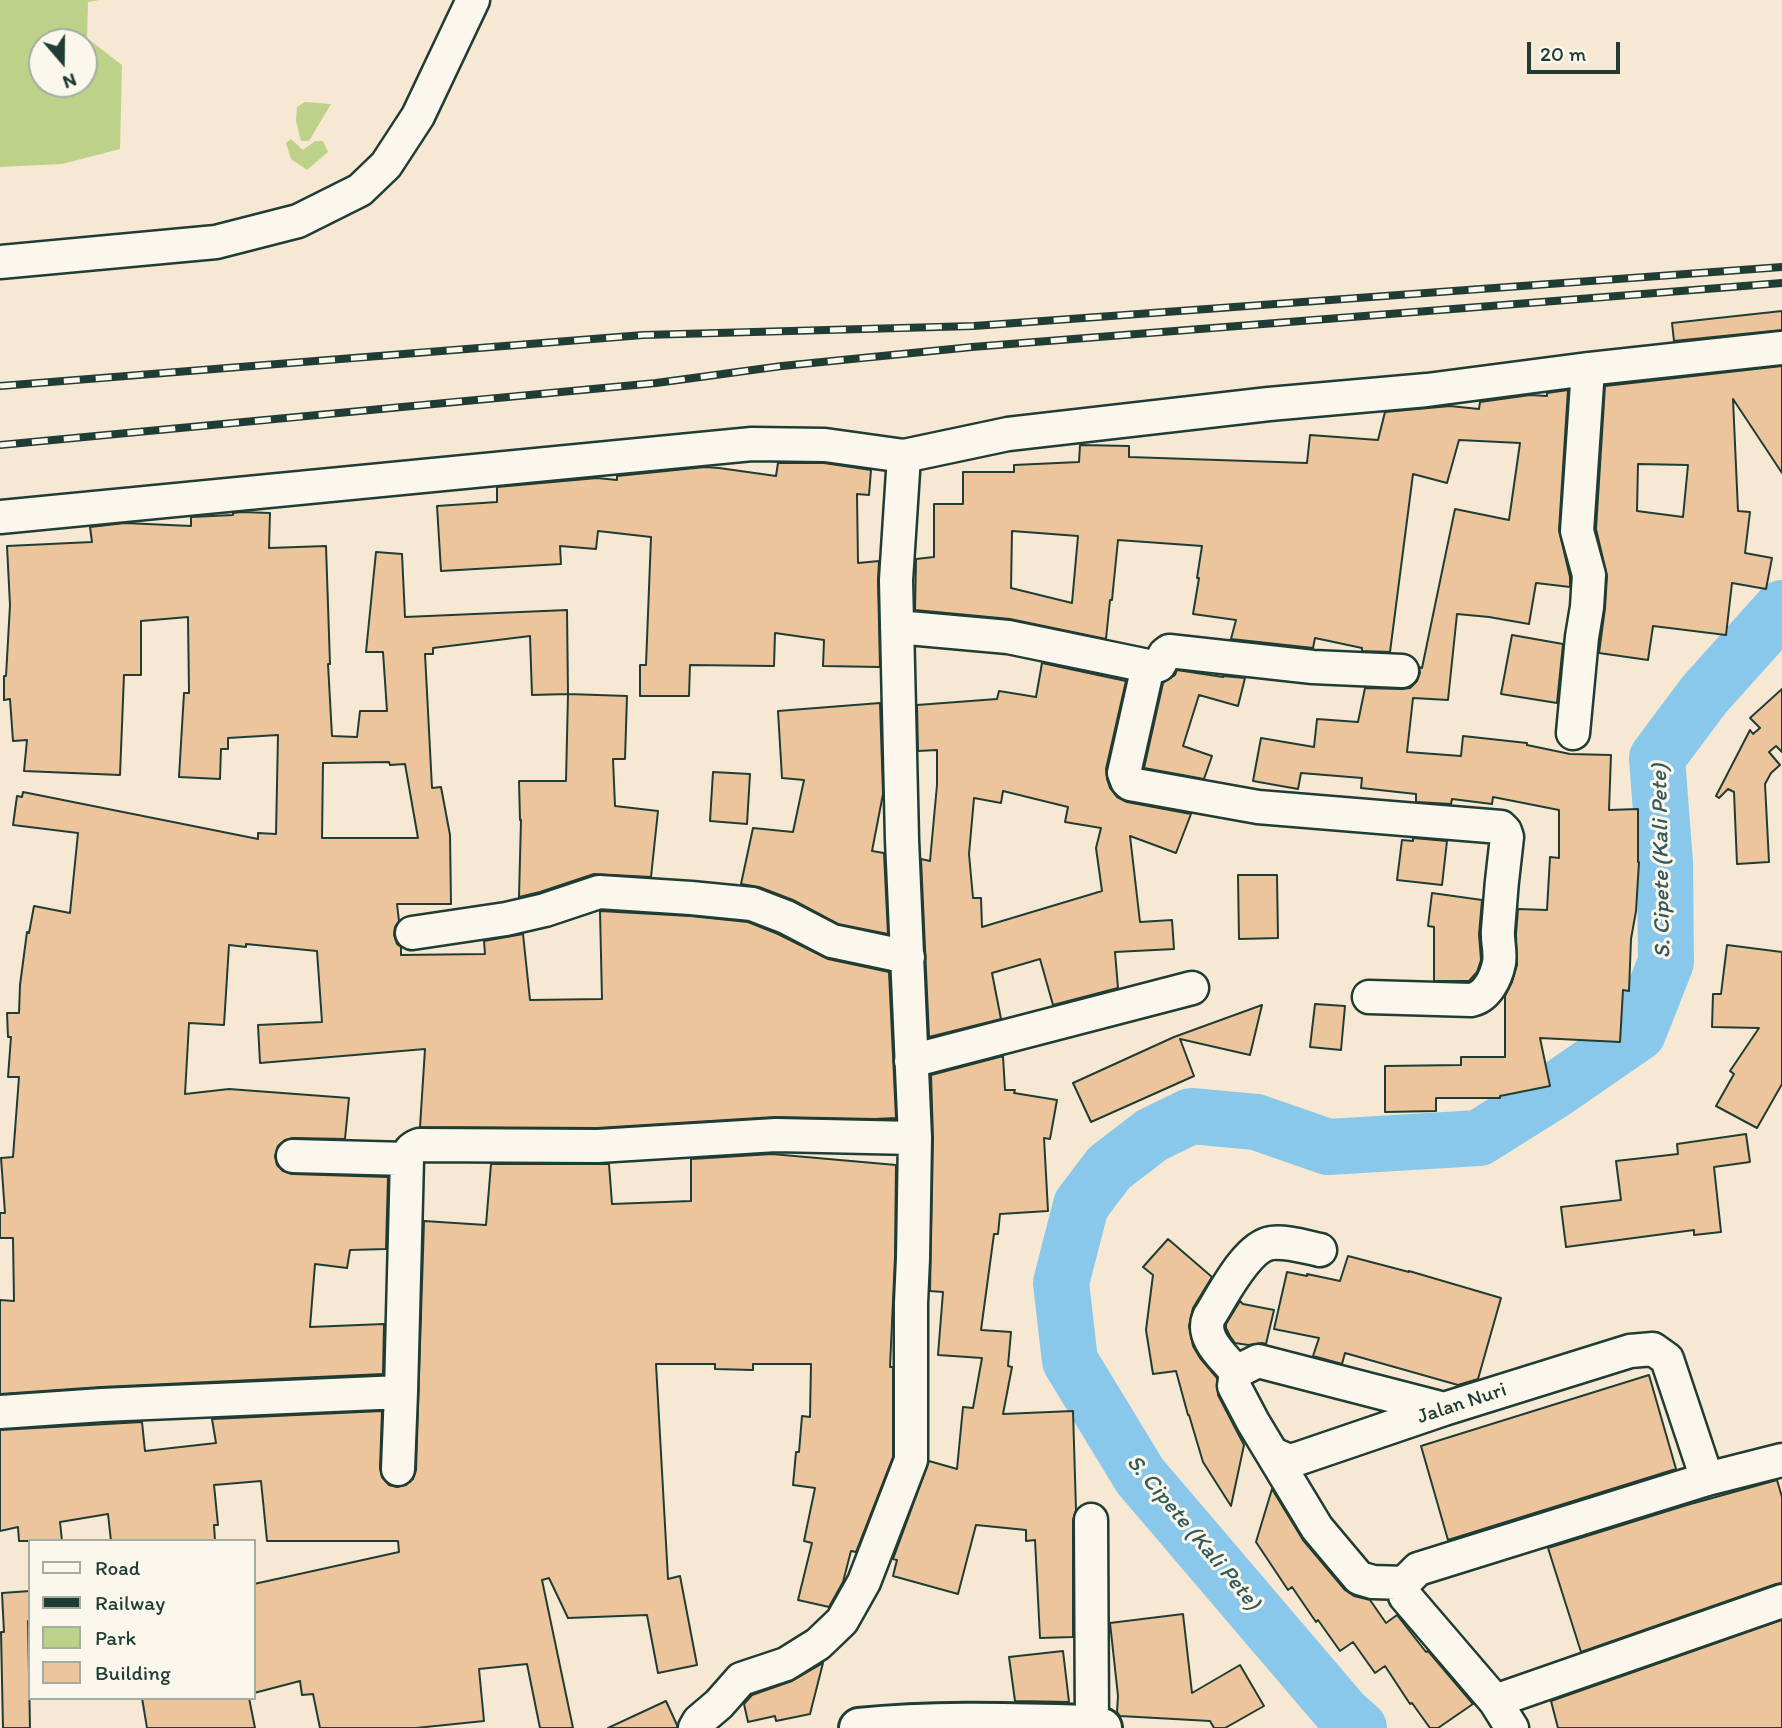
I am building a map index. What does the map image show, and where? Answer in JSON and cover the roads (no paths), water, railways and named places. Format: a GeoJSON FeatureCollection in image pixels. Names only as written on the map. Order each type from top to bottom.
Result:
{"type":"FeatureCollection","features":[{"type":"Feature","properties":{"kind":"street"},"geometry":{"type":"LineString","coordinates":[[0,262],[216,242],[298,221],[360,190],[386,164],[418,116],[473,0]]}},
{"type":"Feature","properties":{"kind":"street"},"geometry":{"type":"LineString","coordinates":[[0,517],[752,444],[825,445],[904,456],[1008,434],[1269,404],[1427,390],[1782,348]]}},
{"type":"Feature","properties":{"kind":"street"},"geometry":{"type":"LineString","coordinates":[[1573,733],[1588,586],[1588,575],[1577,530],[1588,369]]}},
{"type":"Feature","properties":{"kind":"street"},"geometry":{"type":"LineString","coordinates":[[695,1728],[741,1679],[786,1664],[818,1643],[842,1621],[864,1581],[911,1460],[915,1138],[896,580],[904,456]]}},
{"type":"Feature","properties":{"kind":"street"},"geometry":{"type":"LineString","coordinates":[[897,627],[1008,637],[1156,667],[1169,650],[1313,667],[1402,671]]}},
{"type":"Feature","properties":{"kind":"street"},"geometry":{"type":"LineString","coordinates":[[1147,666],[1124,773],[1130,784],[1258,807],[1501,827],[1505,831],[1507,837],[1498,935],[1499,964],[1494,979],[1485,992],[1479,998],[1471,1000],[1369,997]]}},
{"type":"Feature","properties":{"kind":"street"},"geometry":{"type":"LineString","coordinates":[[412,933],[519,916],[599,892],[752,904],[786,917],[832,941],[908,957]]}},
{"type":"Feature","properties":{"kind":"street"},"geometry":{"type":"LineString","coordinates":[[911,1061],[1192,988]]}},
{"type":"Feature","properties":{"kind":"street"},"geometry":{"type":"LineString","coordinates":[[398,1469],[407,1159],[413,1147],[598,1146],[776,1135],[915,1138]]}},
{"type":"Feature","properties":{"kind":"street"},"geometry":{"type":"LineString","coordinates":[[293,1156],[407,1159]]}},
{"type":"Feature","properties":{"kind":"street"},"geometry":{"type":"LineString","coordinates":[[1320,1250],[1280,1243],[1264,1245],[1249,1255],[1206,1324],[1210,1340],[1236,1372],[1234,1386],[1253,1422],[1317,1528],[1359,1578],[1373,1582],[1404,1583],[1418,1569],[1707,1479],[1782,1460]]}},
{"type":"Feature","properties":{"kind":"street","name":"Jalan Nuri"},"geometry":{"type":"LineString","coordinates":[[1273,1454],[1289,1461],[1630,1350],[1653,1349],[1667,1359],[1707,1479]]}},
{"type":"Feature","properties":{"kind":"street"},"geometry":{"type":"LineString","coordinates":[[1236,1372],[1258,1361],[1444,1409]]}},
{"type":"Feature","properties":{"kind":"street"},"geometry":{"type":"LineString","coordinates":[[0,1412],[401,1392]]}},
{"type":"Feature","properties":{"kind":"street"},"geometry":{"type":"LineString","coordinates":[[859,1728],[986,1723],[1095,1727],[1091,1521]]}},
{"type":"Feature","properties":{"kind":"street"},"geometry":{"type":"LineString","coordinates":[[1404,1583],[1405,1596],[1495,1701],[1513,1728]]}},
{"type":"Feature","properties":{"kind":"street"},"geometry":{"type":"LineString","coordinates":[[1495,1701],[1782,1601]]}},
{"type":"Feature","properties":{"kind":"waterway","name":"S. Cipete (Kali Pete)"},"geometry":{"type":"LineString","coordinates":[[1359,1728],[1343,1714],[1140,1476],[1070,1361],[1061,1283],[1081,1205],[1109,1168],[1152,1135],[1191,1116],[1256,1122],[1328,1147],[1479,1138],[1554,1091],[1638,1033],[1666,962],[1665,863],[1657,758],[1704,695],[1782,608]]}},
{"type":"Feature","properties":{"kind":"railway"},"geometry":{"type":"LineString","coordinates":[[0,386],[643,335],[974,326],[1782,267]]}},
{"type":"Feature","properties":{"kind":"railway"},"geometry":{"type":"LineString","coordinates":[[0,445],[656,383],[782,366],[972,347],[1782,283]]}}]}
